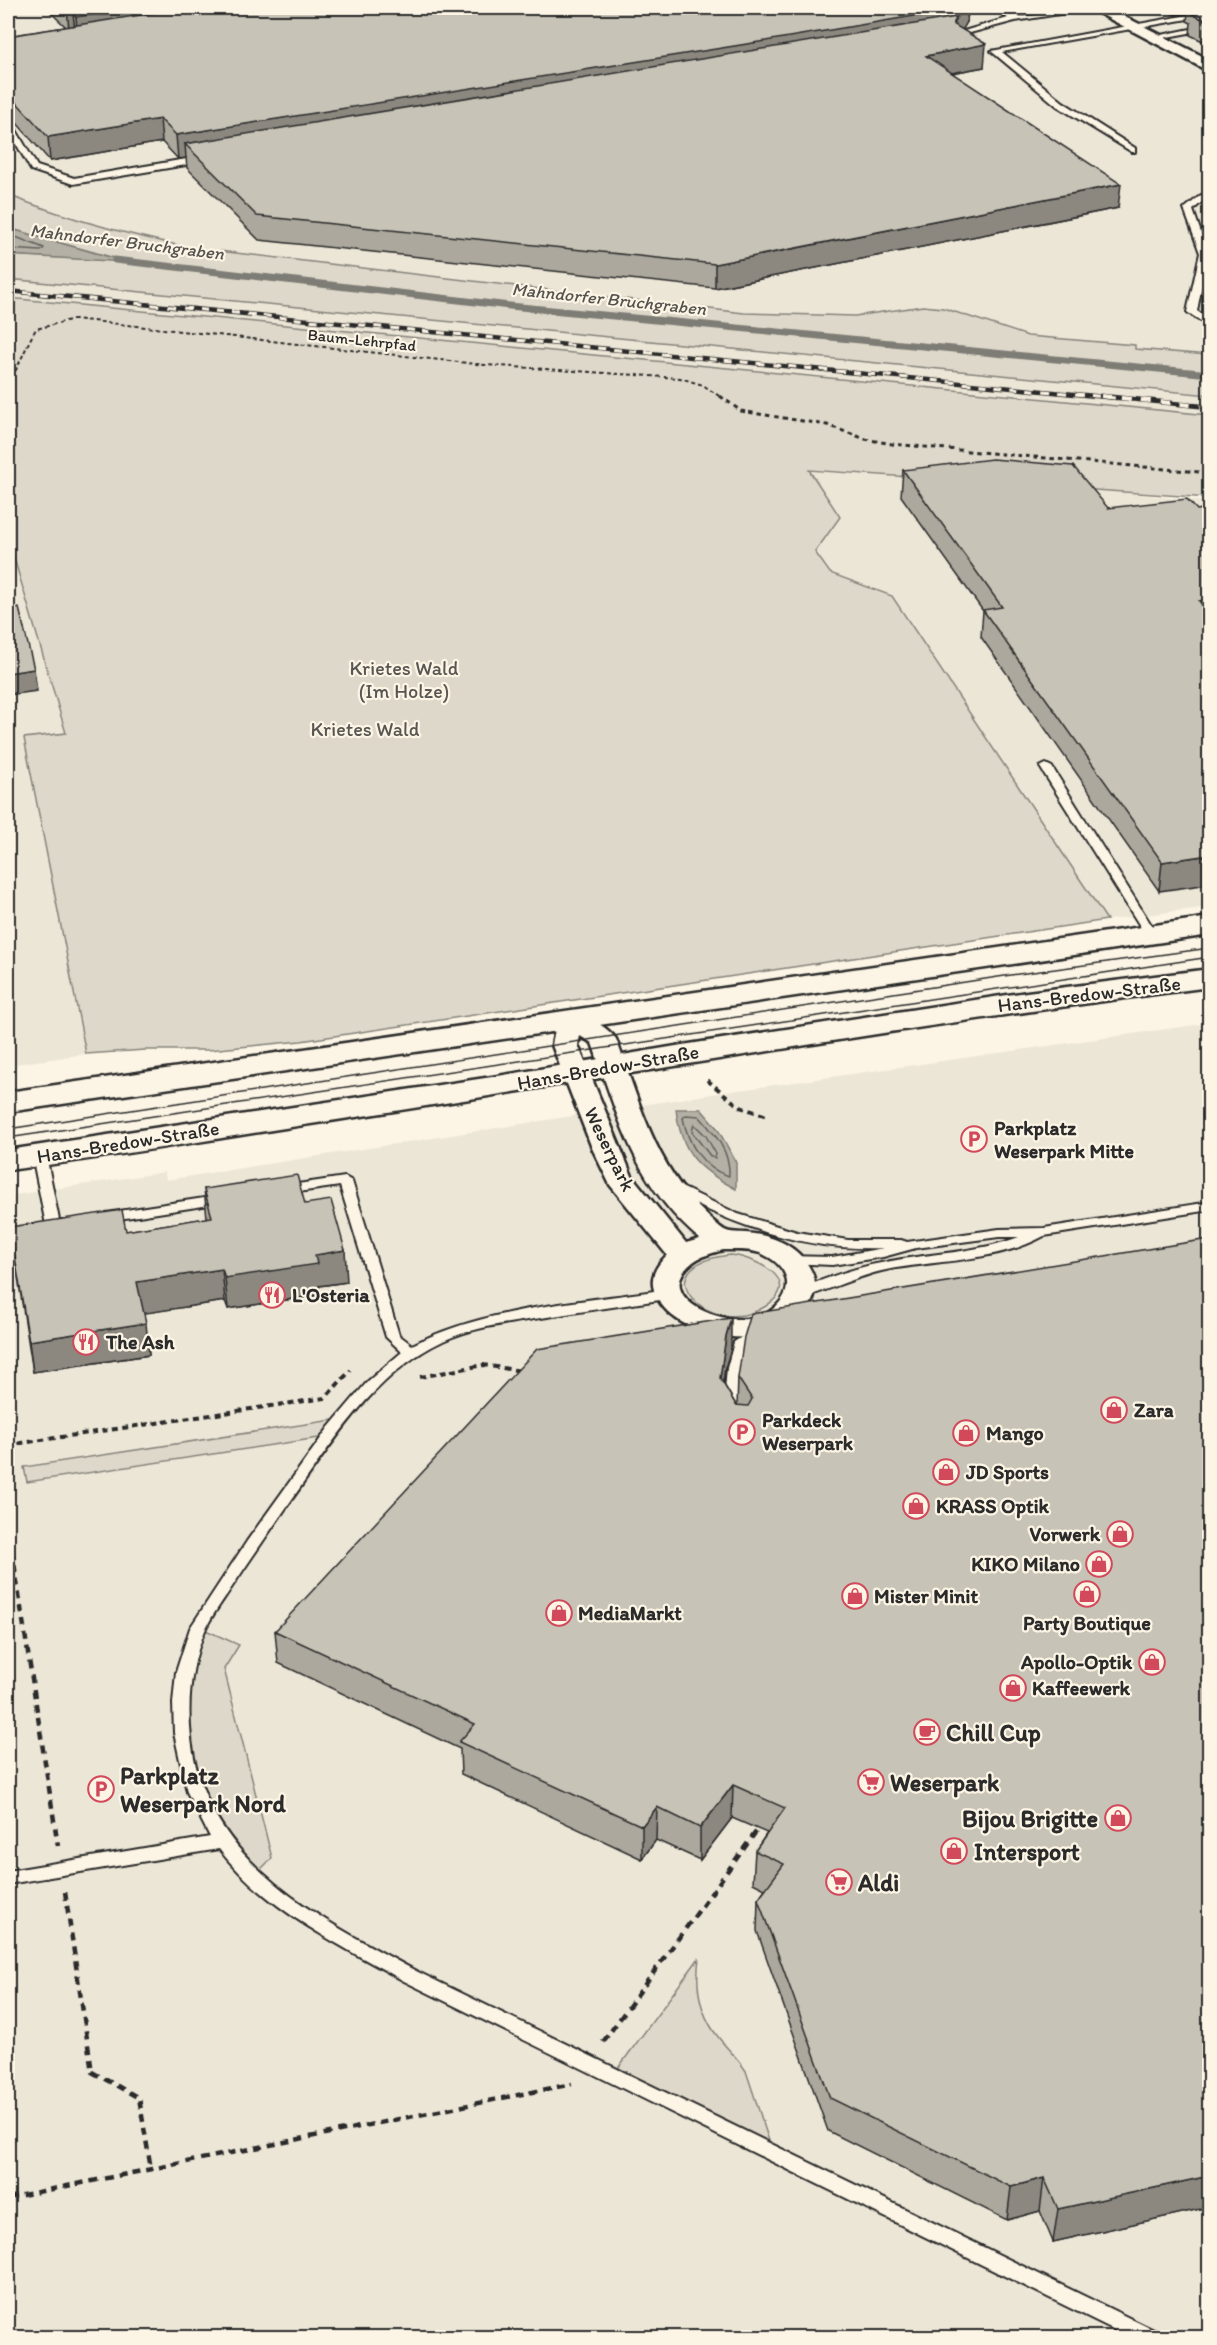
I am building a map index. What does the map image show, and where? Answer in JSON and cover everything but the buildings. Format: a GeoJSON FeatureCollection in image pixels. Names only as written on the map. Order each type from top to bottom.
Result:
{"type":"FeatureCollection","features":[{"type":"Feature","properties":{"kind":"main road"},"geometry":{"type":"LineString","coordinates":[[8,1102],[1209,926]]}},
{"type":"Feature","properties":{"kind":"main road","name":"Hans-Bredow-Straße"},"geometry":{"type":"LineString","coordinates":[[8,1160],[1027,1001],[1209,978]]}},
{"type":"Feature","properties":{"kind":"street"},"geometry":{"type":"LineString","coordinates":[[1095,8],[1209,67]]}},
{"type":"Feature","properties":{"kind":"street","name":"Weserpark"},"geometry":{"type":"LineString","coordinates":[[681,1255],[620,1179],[605,1148],[565,1045],[570,1019],[603,1039],[644,1152],[659,1178],[692,1218],[720,1240]]}},
{"type":"Feature","properties":{"kind":"street"},"geometry":{"type":"LineString","coordinates":[[720,1240],[746,1241],[770,1247],[789,1258],[801,1275],[802,1293],[797,1305],[770,1323],[749,1328],[734,1335],[688,1317],[674,1307],[667,1294],[664,1280],[669,1266],[681,1255],[699,1246],[720,1240]]}},
{"type":"Feature","properties":{"kind":"lane"},"geometry":{"type":"LineString","coordinates":[[995,8],[1015,19]]}},
{"type":"Feature","properties":{"kind":"lane"},"geometry":{"type":"LineString","coordinates":[[942,37],[1015,19],[1095,8]]}},
{"type":"Feature","properties":{"kind":"lane"},"geometry":{"type":"LineString","coordinates":[[1132,150],[1060,104],[1009,60],[995,51],[1209,13]]}},
{"type":"Feature","properties":{"kind":"lane"},"geometry":{"type":"LineString","coordinates":[[1150,38],[1209,27]]}},
{"type":"Feature","properties":{"kind":"lane"},"geometry":{"type":"LineString","coordinates":[[8,123],[34,168],[73,180],[214,158]]}},
{"type":"Feature","properties":{"kind":"lane"},"geometry":{"type":"LineString","coordinates":[[1209,199],[1201,198],[1188,209],[1204,253],[1192,312],[1209,324]]}},
{"type":"Feature","properties":{"kind":"lane"},"geometry":{"type":"LineString","coordinates":[[1046,768],[1151,934]]}},
{"type":"Feature","properties":{"kind":"lane"},"geometry":{"type":"LineString","coordinates":[[39,1155],[53,1225],[240,1197]]}},
{"type":"Feature","properties":{"kind":"lane"},"geometry":{"type":"LineString","coordinates":[[659,1178],[713,1210],[800,1238],[844,1244],[915,1244],[999,1233],[1044,1232],[1209,1206]]}},
{"type":"Feature","properties":{"kind":"lane"},"geometry":{"type":"LineString","coordinates":[[274,1191],[345,1181],[393,1337],[411,1351]]}},
{"type":"Feature","properties":{"kind":"lane"},"geometry":{"type":"LineString","coordinates":[[802,1293],[835,1280],[883,1267],[1015,1246],[1044,1232]]}},
{"type":"Feature","properties":{"kind":"lane"},"geometry":{"type":"LineString","coordinates":[[789,1258],[831,1261],[883,1253],[915,1244]]}},
{"type":"Feature","properties":{"kind":"lane"},"geometry":{"type":"LineString","coordinates":[[667,1294],[493,1321],[439,1337],[411,1351],[363,1393],[250,1546],[201,1622],[186,1661],[180,1695],[181,1729],[188,1772],[201,1807],[221,1842],[244,1870],[294,1910],[410,1976],[1151,2337]]}},
{"type":"Feature","properties":{"kind":"lane"},"geometry":{"type":"LineString","coordinates":[[734,1335],[734,1368],[728,1410],[738,1425]]}},
{"type":"Feature","properties":{"kind":"lane"},"geometry":{"type":"LineString","coordinates":[[8,1878],[221,1842]]}},
{"type":"Feature","properties":{"kind":"path","name":"Baum-Lehrpfad"},"geometry":{"type":"LineString","coordinates":[[8,383],[21,364],[28,342],[36,329],[51,323],[95,320],[264,342],[485,365],[680,378],[703,385],[741,411],[827,425],[865,439],[892,444],[1209,473]]}},
{"type":"Feature","properties":{"kind":"path"},"geometry":{"type":"LineString","coordinates":[[676,1055],[740,1107],[767,1116]]}},
{"type":"Feature","properties":{"kind":"path"},"geometry":{"type":"LineString","coordinates":[[389,1370],[410,1378],[483,1365],[527,1371]]}},
{"type":"Feature","properties":{"kind":"path"},"geometry":{"type":"LineString","coordinates":[[8,1445],[326,1398]]}},
{"type":"Feature","properties":{"kind":"path"},"geometry":{"type":"LineString","coordinates":[[8,1522],[92,2072],[139,2098],[151,2169]]}},
{"type":"Feature","properties":{"kind":"path"},"geometry":{"type":"LineString","coordinates":[[587,2062],[758,1829]]}},
{"type":"Feature","properties":{"kind":"path"},"geometry":{"type":"LineString","coordinates":[[8,2198],[572,2085]]}},
{"type":"Feature","properties":{"kind":"shaded area"},"geometry":{"type":"Polygon","coordinates":[[[8,8],[1209,8],[1209,355],[1134,349],[1135,345],[1116,343],[1028,336],[943,308],[923,306],[855,316],[744,313],[219,251],[214,253],[122,234],[51,213],[8,195],[8,8]]]}},
{"type":"Feature","properties":{"kind":"shaded area"},"geometry":{"type":"Polygon","coordinates":[[[8,279],[1209,395],[1209,415],[8,298],[8,279]]]}},
{"type":"Feature","properties":{"kind":"shaded area"},"geometry":{"type":"Polygon","coordinates":[[[809,470],[1074,487],[1209,502],[1209,907],[1107,920],[892,596],[830,573],[815,552],[840,516],[809,470]]]}},
{"type":"Feature","properties":{"kind":"shaded area"},"geometry":{"type":"Polygon","coordinates":[[[8,538],[66,733],[24,739],[86,1054],[8,1065],[8,538]]]}},
{"type":"Feature","properties":{"kind":"shaded area"},"geometry":{"type":"Polygon","coordinates":[[[1209,1023],[1209,2337],[8,2338],[8,1196],[165,1172],[166,1180],[718,1093],[1209,1023]]]}},
{"type":"Feature","properties":{"kind":"green space"},"geometry":{"type":"Polygon","coordinates":[[[8,195],[110,228],[214,253],[219,251],[744,313],[855,316],[923,306],[943,308],[1028,336],[1135,345],[1135,349],[1209,355],[1209,395],[8,279],[8,255],[125,261],[8,228],[8,195]]]}},
{"type":"Feature","properties":{"kind":"green space","name":"Krietes Wald"},"geometry":{"type":"Polygon","coordinates":[[[8,298],[1209,415],[1209,498],[809,470],[840,517],[815,552],[830,573],[892,596],[1107,920],[301,1041],[208,1050],[145,1050],[86,1054],[24,738],[66,733],[8,538],[8,298]]]}},
{"type":"Feature","properties":{"kind":"green space"},"geometry":{"type":"Polygon","coordinates":[[[731,1255],[752,1261],[772,1272],[779,1280],[780,1288],[777,1297],[766,1306],[744,1315],[723,1315],[705,1308],[692,1298],[686,1285],[689,1272],[703,1261],[731,1255]]]}},
{"type":"Feature","properties":{"kind":"green space"},"geometry":{"type":"Polygon","coordinates":[[[346,1418],[332,1436],[27,1482],[24,1467],[346,1418]]]}},
{"type":"Feature","properties":{"kind":"green space"},"geometry":{"type":"Polygon","coordinates":[[[199,1627],[239,1645],[224,1669],[272,1858],[253,1877],[221,1842],[181,1729],[199,1627]]]}},
{"type":"Feature","properties":{"kind":"green space"},"geometry":{"type":"Polygon","coordinates":[[[699,1958],[698,1980],[703,2010],[722,2042],[746,2071],[773,2153],[613,2075],[699,1958]]]}},
{"type":"Feature","properties":{"kind":"water"},"geometry":{"type":"Polygon","coordinates":[[[8,228],[127,262],[8,255],[8,228]]]}},
{"type":"Feature","properties":{"kind":"water"},"geometry":{"type":"Polygon","coordinates":[[[676,1109],[701,1109],[717,1128],[736,1162],[736,1189],[711,1174],[694,1158],[682,1137],[676,1109]]]}},
{"type":"Feature","properties":{"kind":"waterway","name":"Mahndorfer Bruchgraben"},"geometry":{"type":"LineString","coordinates":[[115,260],[510,306],[1210,374]]}},
{"type":"Feature","properties":{"kind":"tram line"},"geometry":{"type":"LineString","coordinates":[[8,1129],[1011,975],[1210,948]]}},
{"type":"Feature","properties":{"kind":"tram line"},"geometry":{"type":"LineString","coordinates":[[8,1138],[1210,957]]}},
{"type":"Feature","properties":{"kind":"railway"},"geometry":{"type":"LineString","coordinates":[[8,291],[1116,398]]}},
{"type":"Feature","properties":{"kind":"railway"},"geometry":{"type":"LineString","coordinates":[[1101,396],[1210,407]]}},
{"type":"Feature","properties":{"kind":"place","name":"Parkplatz Weserpark Mitte"},"geometry":{"type":"Point","coordinates":[974,1139]}},
{"type":"Feature","properties":{"kind":"place","name":"L'Osteria"},"geometry":{"type":"Point","coordinates":[272,1295]}},
{"type":"Feature","properties":{"kind":"place","name":"The Ash"},"geometry":{"type":"Point","coordinates":[86,1342]}},
{"type":"Feature","properties":{"kind":"place","name":"Zara"},"geometry":{"type":"Point","coordinates":[1114,1410]}},
{"type":"Feature","properties":{"kind":"place","name":"Parkdeck Weserpark"},"geometry":{"type":"Point","coordinates":[742,1432]}},
{"type":"Feature","properties":{"kind":"place","name":"Mango"},"geometry":{"type":"Point","coordinates":[966,1433]}},
{"type":"Feature","properties":{"kind":"place","name":"JD Sports"},"geometry":{"type":"Point","coordinates":[946,1472]}},
{"type":"Feature","properties":{"kind":"place","name":"KRASS Optik"},"geometry":{"type":"Point","coordinates":[916,1506]}},
{"type":"Feature","properties":{"kind":"place","name":"Vorwerk"},"geometry":{"type":"Point","coordinates":[1120,1534]}},
{"type":"Feature","properties":{"kind":"place","name":"KIKO Milano"},"geometry":{"type":"Point","coordinates":[1099,1564]}},
{"type":"Feature","properties":{"kind":"place","name":"Party Boutique"},"geometry":{"type":"Point","coordinates":[1087,1594]}},
{"type":"Feature","properties":{"kind":"place","name":"Mister Minit"},"geometry":{"type":"Point","coordinates":[855,1596]}},
{"type":"Feature","properties":{"kind":"place","name":"MediaMarkt"},"geometry":{"type":"Point","coordinates":[559,1613]}},
{"type":"Feature","properties":{"kind":"place","name":"Apollo-Optik"},"geometry":{"type":"Point","coordinates":[1152,1662]}},
{"type":"Feature","properties":{"kind":"place","name":"Kaffeewerk"},"geometry":{"type":"Point","coordinates":[1013,1688]}},
{"type":"Feature","properties":{"kind":"place","name":"Chill Cup"},"geometry":{"type":"Point","coordinates":[927,1732]}},
{"type":"Feature","properties":{"kind":"place","name":"Weserpark"},"geometry":{"type":"Point","coordinates":[871,1782]}},
{"type":"Feature","properties":{"kind":"place","name":"Parkplatz Weserpark Nord"},"geometry":{"type":"Point","coordinates":[101,1789]}},
{"type":"Feature","properties":{"kind":"place","name":"Bijou Brigitte"},"geometry":{"type":"Point","coordinates":[1118,1818]}},
{"type":"Feature","properties":{"kind":"place","name":"Intersport"},"geometry":{"type":"Point","coordinates":[954,1851]}},
{"type":"Feature","properties":{"kind":"place","name":"Aldi"},"geometry":{"type":"Point","coordinates":[839,1882]}},
{"type":"Feature","properties":{"kind":"park label","name":"Krietes Wald (Im Holze)"},"geometry":{"type":"Point","coordinates":[404,680]}}]}
